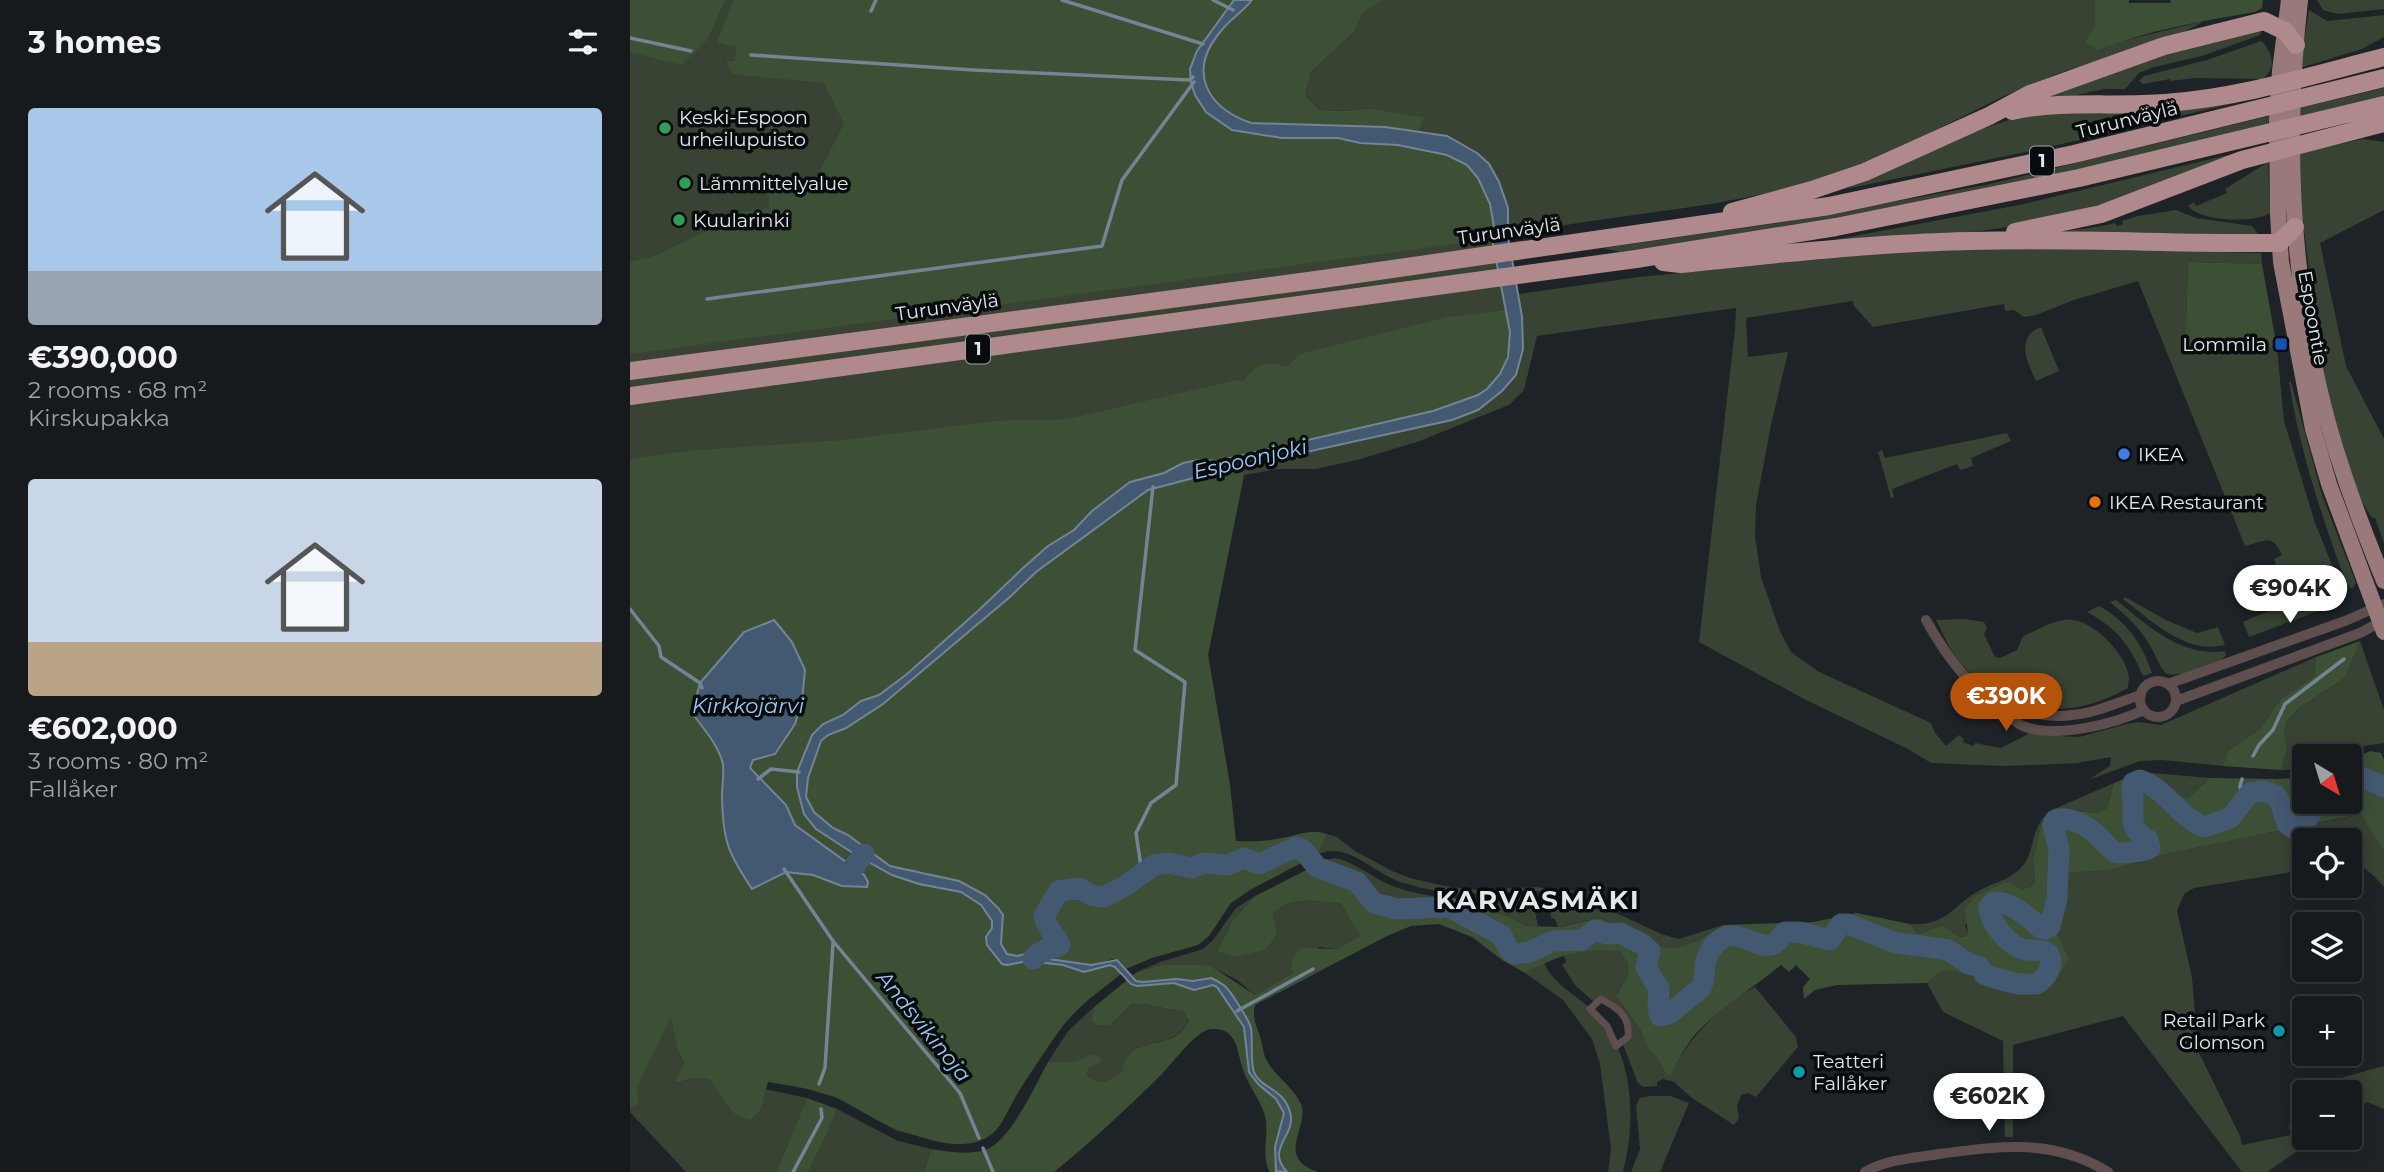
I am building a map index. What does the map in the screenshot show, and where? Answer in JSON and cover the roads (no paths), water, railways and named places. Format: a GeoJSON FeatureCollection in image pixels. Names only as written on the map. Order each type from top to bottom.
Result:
{"type":"FeatureCollection","features":[{"type":"Feature","properties":{"kind":"highway"},"geometry":{"type":"LineString","coordinates":[[1696,226],[1741,208],[1812,190],[1865,172],[1989,116],[2030,94],[2164,46],[2264,21],[2285,30],[2296,46]]}},
{"type":"Feature","properties":{"kind":"highway"},"geometry":{"type":"LineString","coordinates":[[1989,116],[2059,104],[2197,100],[2242,92],[2384,57]]}},
{"type":"Feature","properties":{"kind":"highway","name":"Turunväylä"},"geometry":{"type":"LineString","coordinates":[[630,371],[1511,253],[1829,205],[2074,155],[2384,78]]}},
{"type":"Feature","properties":{"kind":"highway","name":"1"},"geometry":{"type":"LineString","coordinates":[[630,396],[1636,259],[1836,227],[2079,178],[2384,104]]}},
{"type":"Feature","properties":{"kind":"highway"},"geometry":{"type":"LineString","coordinates":[[1974,240],[2101,214],[2242,160],[2384,123]]}},
{"type":"Feature","properties":{"kind":"highway"},"geometry":{"type":"LineString","coordinates":[[1636,259],[1681,264],[1867,245],[1974,240],[2279,243],[2295,227]]}},
{"type":"Feature","properties":{"kind":"main road","name":"Espoontie"},"geometry":{"type":"LineString","coordinates":[[2289,0],[2285,30],[2287,69],[2279,243],[2295,345],[2313,429],[2329,484],[2382,617]]}},
{"type":"Feature","properties":{"kind":"main road","name":"Espoontie"},"geometry":{"type":"LineString","coordinates":[[2287,69],[2296,46],[2300,0]]}},
{"type":"Feature","properties":{"kind":"main road","name":"Espoontie"},"geometry":{"type":"LineString","coordinates":[[2284,165],[2315,370],[2345,480],[2384,581]]}},
{"type":"Feature","properties":{"kind":"street"},"geometry":{"type":"LineString","coordinates":[[2168,684],[2345,621],[2382,617]]}},
{"type":"Feature","properties":{"kind":"street"},"geometry":{"type":"LineString","coordinates":[[2176,701],[2354,635],[2382,617]]}},
{"type":"Feature","properties":{"kind":"street"},"geometry":{"type":"LineString","coordinates":[[1926,620],[1949,659],[1986,700],[2023,726],[2068,730],[2090,728],[2144,710]]}},
{"type":"Feature","properties":{"kind":"street"},"geometry":{"type":"LineString","coordinates":[[2151,682],[2168,684],[2175,691],[2176,701],[2172,711],[2163,716],[2153,716],[2144,710],[2141,695],[2147,685],[2151,682]]}},
{"type":"Feature","properties":{"kind":"street"},"geometry":{"type":"LineString","coordinates":[[1986,700],[2028,713],[2071,716],[2105,708],[2141,695]]}},
{"type":"Feature","properties":{"kind":"street"},"geometry":{"type":"LineString","coordinates":[[1601,999],[1618,1008],[1626,1018],[1628,1037],[1616,1046],[1606,1026],[1590,1009],[1594,1006],[1601,999]]}},
{"type":"Feature","properties":{"kind":"street"},"geometry":{"type":"LineString","coordinates":[[1865,1172],[1875,1166],[1909,1158],[2014,1145],[2055,1149],[2079,1157],[2108,1172]]}},
{"type":"Feature","properties":{"kind":"water","name":"Espoonjoki"},"geometry":{"type":"Polygon","coordinates":[[[1234,0],[1252,0],[1225,27],[1211,46],[1205,60],[1204,73],[1206,86],[1213,97],[1235,116],[1251,123],[1385,127],[1447,136],[1477,153],[1489,164],[1508,208],[1508,236],[1522,317],[1523,349],[1516,375],[1502,391],[1478,410],[1452,420],[1220,471],[1148,490],[1036,572],[883,704],[821,741],[808,778],[806,797],[814,812],[833,828],[848,835],[890,866],[959,881],[985,895],[1003,915],[1001,944],[1007,954],[1017,956],[1030,953],[1042,958],[1091,965],[1117,960],[1136,981],[1193,981],[1211,978],[1225,986],[1240,1006],[1251,1028],[1252,1062],[1257,1078],[1279,1094],[1289,1107],[1291,1124],[1279,1157],[1287,1172],[1276,1171],[1275,1147],[1284,1113],[1276,1099],[1258,1084],[1249,1072],[1244,1027],[1217,987],[1213,985],[1194,990],[1174,983],[1137,986],[1131,984],[1110,965],[1084,972],[1063,965],[1028,961],[1002,964],[987,945],[986,937],[992,928],[992,921],[981,905],[961,892],[919,884],[892,875],[856,855],[816,829],[804,814],[797,787],[797,772],[812,735],[823,724],[843,715],[861,701],[879,695],[907,674],[1048,546],[1074,530],[1092,511],[1130,482],[1164,473],[1183,463],[1217,461],[1433,411],[1478,395],[1500,374],[1508,357],[1510,332],[1492,239],[1494,227],[1490,204],[1478,178],[1467,165],[1447,155],[1398,145],[1360,143],[1338,138],[1282,138],[1232,130],[1206,112],[1195,95],[1190,69],[1197,51],[1234,0]]]}},
{"type":"Feature","properties":{"kind":"water","name":"Kirkkojärvi"},"geometry":{"type":"Polygon","coordinates":[[[774,620],[792,642],[805,670],[802,701],[795,724],[775,754],[753,760],[750,768],[786,805],[795,825],[864,875],[868,882],[867,887],[842,886],[813,875],[786,872],[752,889],[728,846],[723,813],[721,758],[692,713],[700,683],[744,632],[774,620]]]}},
{"type":"Feature","properties":{"kind":"waterway"},"geometry":{"type":"LineString","coordinates":[[871,11],[876,0]]}},
{"type":"Feature","properties":{"kind":"waterway"},"geometry":{"type":"LineString","coordinates":[[1062,0],[1203,44]]}},
{"type":"Feature","properties":{"kind":"waterway"},"geometry":{"type":"LineString","coordinates":[[1213,0],[1233,10]]}},
{"type":"Feature","properties":{"kind":"waterway"},"geometry":{"type":"LineString","coordinates":[[630,38],[691,51]]}},
{"type":"Feature","properties":{"kind":"waterway"},"geometry":{"type":"LineString","coordinates":[[751,55],[973,70],[1189,80],[1193,77]]}},
{"type":"Feature","properties":{"kind":"waterway"},"geometry":{"type":"LineString","coordinates":[[707,299],[1102,246],[1122,180],[1194,82]]}},
{"type":"Feature","properties":{"kind":"waterway"},"geometry":{"type":"LineString","coordinates":[[1142,873],[1136,833],[1151,803],[1176,785],[1185,682],[1135,650],[1153,487]]}},
{"type":"Feature","properties":{"kind":"waterway"},"geometry":{"type":"LineString","coordinates":[[630,609],[659,646],[661,657],[700,683],[702,688]]}},
{"type":"Feature","properties":{"kind":"waterway"},"geometry":{"type":"LineString","coordinates":[[2253,756],[2273,730],[2285,704],[2344,659]]}},
{"type":"Feature","properties":{"kind":"waterway","name":"Andsvikinoja"},"geometry":{"type":"LineString","coordinates":[[758,779],[771,769],[799,772]]}},
{"type":"Feature","properties":{"kind":"waterway"},"geometry":{"type":"LineString","coordinates":[[2362,777],[2384,787]]}},
{"type":"Feature","properties":{"kind":"waterway"},"geometry":{"type":"LineString","coordinates":[[2242,779],[2240,786],[2243,801]]}},
{"type":"Feature","properties":{"kind":"waterway"},"geometry":{"type":"LineString","coordinates":[[1033,959],[1041,952],[1060,945],[1044,916],[1059,891],[1079,888],[1091,895],[1104,897],[1154,865],[1169,863],[1192,868],[1203,863],[1228,865],[1244,858],[1259,864],[1296,847],[1303,850],[1317,867],[1357,882],[1374,903],[1397,909],[1449,907],[1501,935],[1510,951],[1515,954],[1530,952],[1553,941],[1582,940],[1595,930],[1607,934],[1620,933],[1650,951],[1646,967],[1659,989],[1660,1016],[1669,1014],[1701,988],[1710,951],[1726,936],[1766,945],[1776,943],[1785,932],[1799,932],[1830,940],[1841,924],[1848,924],[1893,942],[1948,950],[1969,964],[1980,967],[1984,974],[2018,984],[2036,984],[2048,971],[2051,963],[2049,954],[2041,950],[2021,949],[2008,940],[1997,927],[1989,907],[1994,902],[2008,905],[2041,928],[2050,926],[2057,899],[2059,849],[2053,825],[2055,820],[2077,822],[2092,831],[2115,852],[2126,853],[2150,848],[2148,840],[2137,832],[2133,823],[2132,788],[2133,783],[2140,780],[2157,789],[2187,817],[2204,827],[2230,818],[2250,793],[2263,791],[2276,795],[2287,824],[2294,829],[2304,824],[2311,814]]}},
{"type":"Feature","properties":{"kind":"waterway"},"geometry":{"type":"LineString","coordinates":[[853,868],[864,854]]}},
{"type":"Feature","properties":{"kind":"waterway","name":"Andsvikinoja"},"geometry":{"type":"LineString","coordinates":[[784,869],[833,941],[960,1093],[979,1138]]}},
{"type":"Feature","properties":{"kind":"waterway","name":"Andsvikinoja"},"geometry":{"type":"LineString","coordinates":[[819,1084],[825,1068],[833,943]]}},
{"type":"Feature","properties":{"kind":"waterway"},"geometry":{"type":"LineString","coordinates":[[1237,1011],[1313,969]]}},
{"type":"Feature","properties":{"kind":"waterway","name":"Andsvikinoja"},"geometry":{"type":"LineString","coordinates":[[793,1172],[822,1118],[821,1109]]}},
{"type":"Feature","properties":{"kind":"waterway","name":"Andsvikinoja"},"geometry":{"type":"LineString","coordinates":[[983,1148],[993,1172]]}},
{"type":"Feature","properties":{"kind":"place","name":"Keski-Espoon urheilupuisto"},"geometry":{"type":"Point","coordinates":[665,128]}},
{"type":"Feature","properties":{"kind":"place","name":"Lämmittelyalue"},"geometry":{"type":"Point","coordinates":[685,183]}},
{"type":"Feature","properties":{"kind":"place","name":"Kuularinki"},"geometry":{"type":"Point","coordinates":[679,220]}},
{"type":"Feature","properties":{"kind":"place","name":"Lommila"},"geometry":{"type":"Point","coordinates":[2281,344]}},
{"type":"Feature","properties":{"kind":"place","name":"IKEA"},"geometry":{"type":"Point","coordinates":[2124,454]}},
{"type":"Feature","properties":{"kind":"place","name":"IKEA Restaurant"},"geometry":{"type":"Point","coordinates":[2095,502]}},
{"type":"Feature","properties":{"kind":"place","name":"Retail Park Glomson"},"geometry":{"type":"Point","coordinates":[2279,1031]}},
{"type":"Feature","properties":{"kind":"place","name":"Teatteri Fallåker"},"geometry":{"type":"Point","coordinates":[1799,1072]}},
{"type":"Feature","properties":{"kind":"district","name":"KARVASMÄKI"},"geometry":{"type":"Point","coordinates":[1538,900]}}]}
